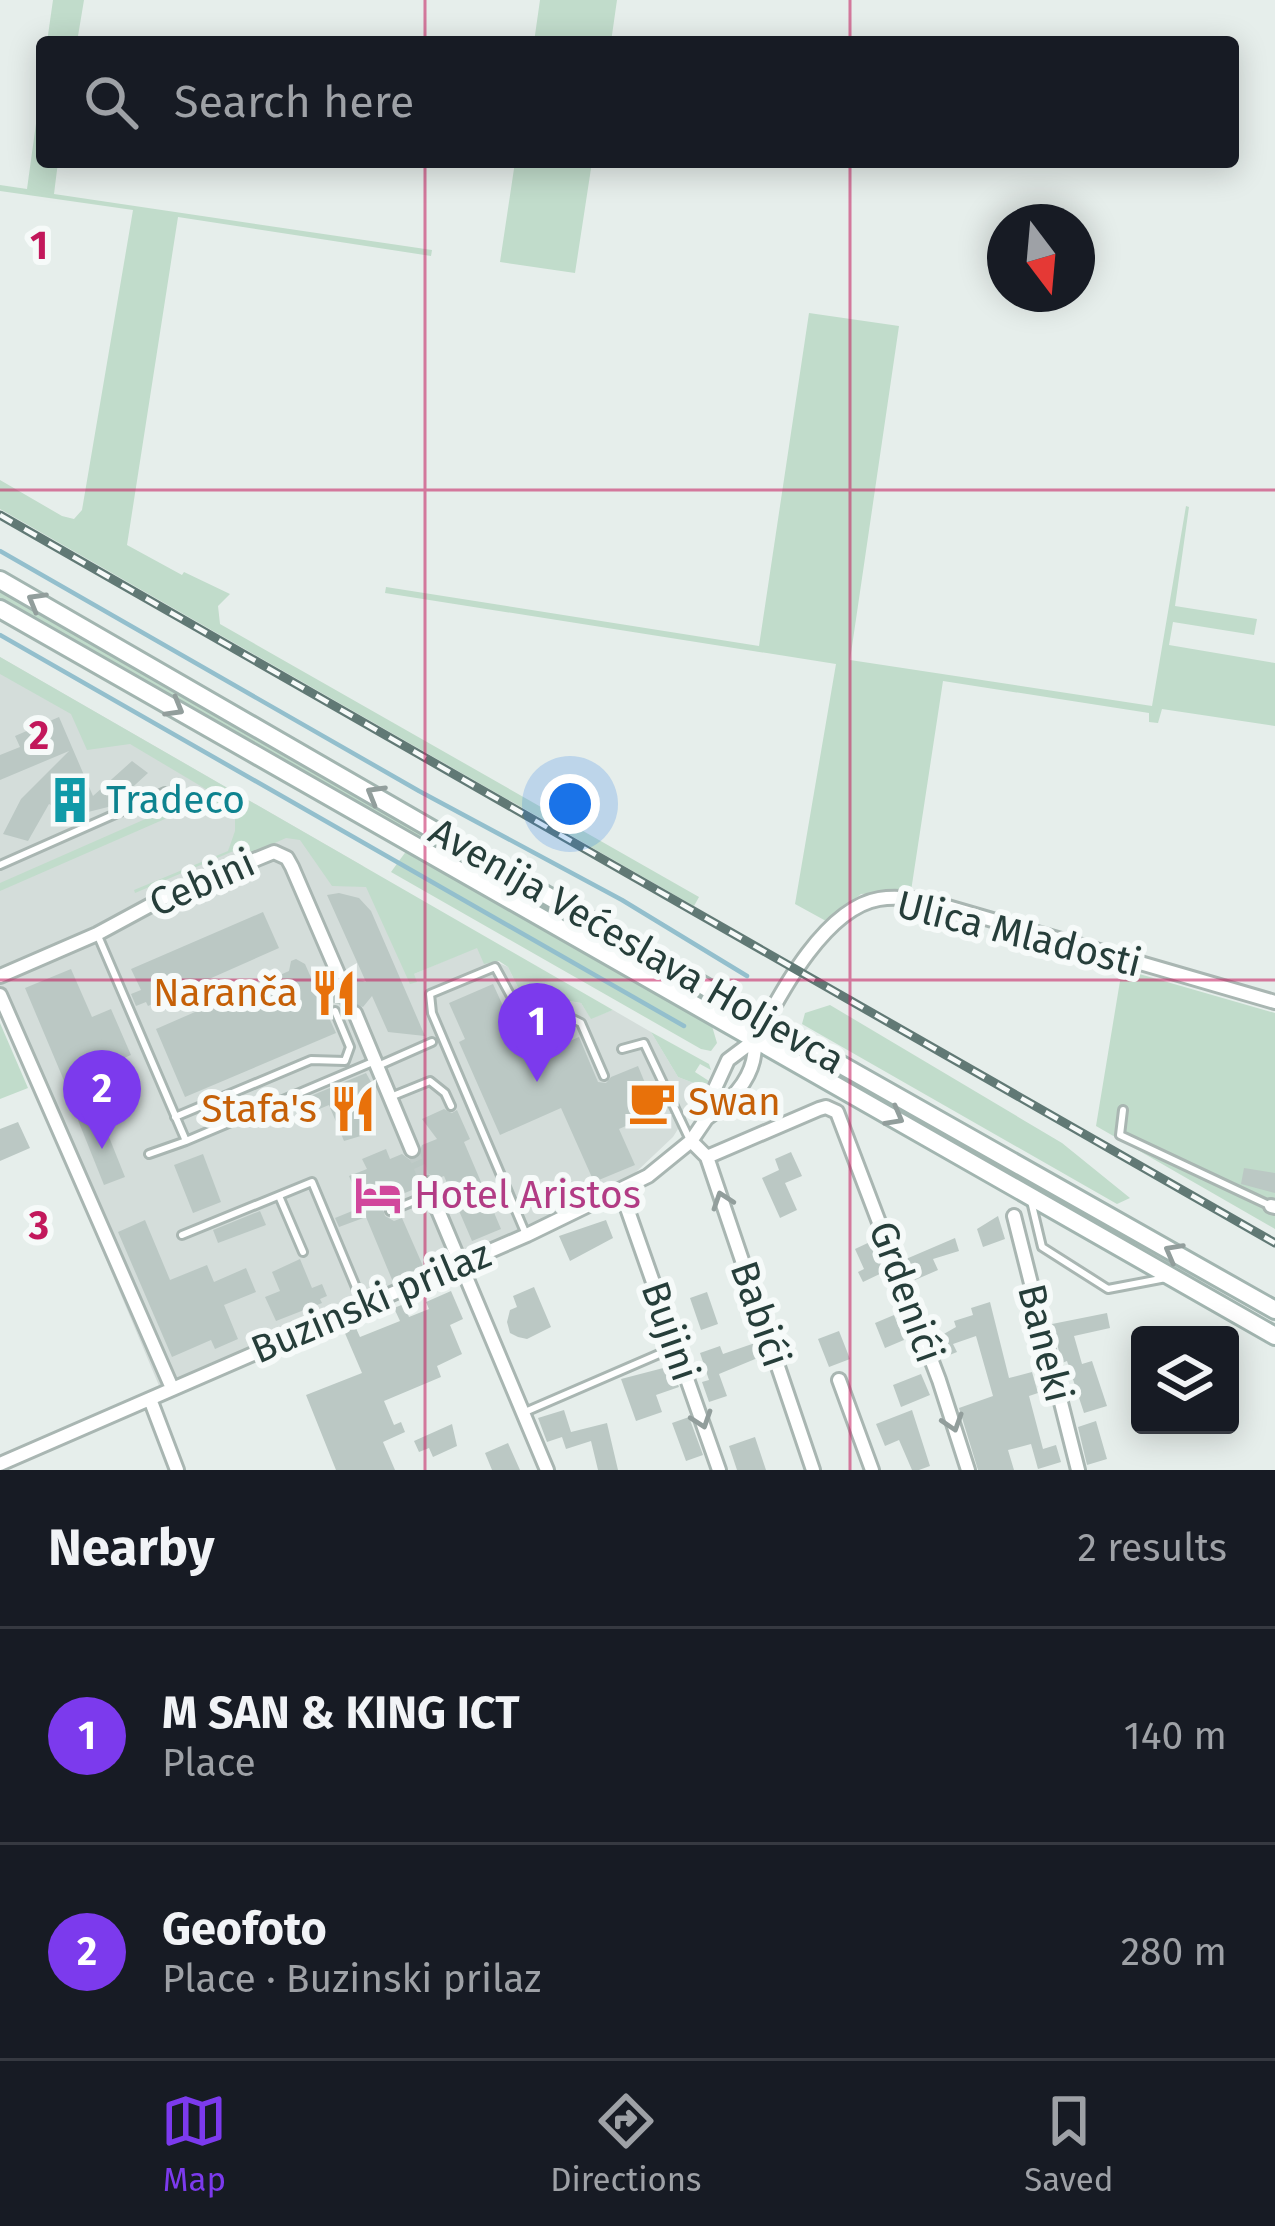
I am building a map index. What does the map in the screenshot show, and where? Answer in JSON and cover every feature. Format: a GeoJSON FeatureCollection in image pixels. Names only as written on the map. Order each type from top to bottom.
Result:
{"type":"FeatureCollection","features":[{"type":"Feature","properties":{"kind":"main road","name":"Avenija Većeslava Holjevca"},"geometry":{"type":"LineString","coordinates":[[0,580],[1275,1310]]}},
{"type":"Feature","properties":{"kind":"main road","name":"Avenija Većeslava Holjevca"},"geometry":{"type":"LineString","coordinates":[[0,609],[1275,1336]]}},
{"type":"Feature","properties":{"kind":"street","name":"Cebini"},"geometry":{"type":"LineString","coordinates":[[0,976],[97,934],[171,894],[274,852],[292,867],[339,976]]}},
{"type":"Feature","properties":{"kind":"street","name":"Ulica Mladosti"},"geometry":{"type":"LineString","coordinates":[[756,1040],[797,970],[829,929],[858,906],[893,898],[944,907],[1275,1002]]}},
{"type":"Feature","properties":{"kind":"street"},"geometry":{"type":"LineString","coordinates":[[0,994],[172,1388]]}},
{"type":"Feature","properties":{"kind":"street"},"geometry":{"type":"LineString","coordinates":[[355,1013],[412,1150]]}},
{"type":"Feature","properties":{"kind":"street","name":"Buzinski prilaz"},"geometry":{"type":"LineString","coordinates":[[706,1118],[728,1060],[756,1040]]}},
{"type":"Feature","properties":{"kind":"street","name":"Buzinski prilaz"},"geometry":{"type":"LineString","coordinates":[[0,1464],[621,1191],[664,1166],[691,1141],[706,1118],[735,1095],[749,1073],[756,1040]]}},
{"type":"Feature","properties":{"kind":"street","name":"Grdenići"},"geometry":{"type":"LineString","coordinates":[[707,1157],[826,1106],[840,1115],[968,1470]]}},
{"type":"Feature","properties":{"kind":"street"},"geometry":{"type":"LineString","coordinates":[[691,1141],[707,1157]]}},
{"type":"Feature","properties":{"kind":"street","name":"Babići"},"geometry":{"type":"LineString","coordinates":[[707,1157],[813,1470]]}},
{"type":"Feature","properties":{"kind":"street"},"geometry":{"type":"LineString","coordinates":[[429,1189],[547,1470]]}},
{"type":"Feature","properties":{"kind":"street","name":"Bujini"},"geometry":{"type":"LineString","coordinates":[[621,1191],[719,1470]]}},
{"type":"Feature","properties":{"kind":"street","name":"Baneki"},"geometry":{"type":"LineString","coordinates":[[1014,1216],[1078,1470]]}},
{"type":"Feature","properties":{"kind":"street"},"geometry":{"type":"LineString","coordinates":[[839,1380],[872,1470]]}},
{"type":"Feature","properties":{"kind":"street"},"geometry":{"type":"LineString","coordinates":[[150,1399],[177,1470]]}},
{"type":"Feature","properties":{"kind":"lane"},"geometry":{"type":"LineString","coordinates":[[0,865],[165,792]]}},
{"type":"Feature","properties":{"kind":"lane"},"geometry":{"type":"LineString","coordinates":[[97,934],[186,1141]]}},
{"type":"Feature","properties":{"kind":"lane"},"geometry":{"type":"LineString","coordinates":[[527,1235],[433,1012],[430,994],[495,967],[529,1029],[567,1016],[581,1023],[604,1076]]}},
{"type":"Feature","properties":{"kind":"lane"},"geometry":{"type":"LineString","coordinates":[[175,1117],[311,1060],[349,1058],[350,1047],[335,1011]]}},
{"type":"Feature","properties":{"kind":"lane"},"geometry":{"type":"LineString","coordinates":[[149,1154],[432,1042]]}},
{"type":"Feature","properties":{"kind":"lane"},"geometry":{"type":"LineString","coordinates":[[622,1049],[644,1042],[691,1141]]}},
{"type":"Feature","properties":{"kind":"lane"},"geometry":{"type":"LineString","coordinates":[[390,1097],[430,1082],[445,1093],[451,1106]]}},
{"type":"Feature","properties":{"kind":"lane"},"geometry":{"type":"LineString","coordinates":[[1123,1110],[1120,1135],[1273,1206]]}},
{"type":"Feature","properties":{"kind":"lane"},"geometry":{"type":"LineString","coordinates":[[182,1235],[312,1182],[363,1304]]}},
{"type":"Feature","properties":{"kind":"lane"},"geometry":{"type":"LineString","coordinates":[[390,1211],[429,1189]]}},
{"type":"Feature","properties":{"kind":"lane"},"geometry":{"type":"LineString","coordinates":[[279,1196],[303,1252]]}},
{"type":"Feature","properties":{"kind":"lane"},"geometry":{"type":"LineString","coordinates":[[1030,1197],[1042,1247],[1108,1289],[1172,1276]]}},
{"type":"Feature","properties":{"kind":"lane"},"geometry":{"type":"LineString","coordinates":[[523,1413],[676,1346]]}},
{"type":"Feature","properties":{"kind":"shaded area"},"geometry":{"type":"Polygon","coordinates":[[[0,657],[363,866],[414,974],[477,947],[508,967],[531,1014],[563,1000],[581,1003],[591,1018],[613,1010],[651,1032],[678,1077],[704,1087],[673,1137],[635,1173],[598,1194],[160,1388],[0,1007],[0,657]]]}},
{"type":"Feature","properties":{"kind":"green space"},"geometry":{"type":"Polygon","coordinates":[[[53,0],[84,0],[78,36],[48,36],[53,0]]]}},
{"type":"Feature","properties":{"kind":"green space"},"geometry":{"type":"Polygon","coordinates":[[[540,0],[617,0],[612,36],[535,36],[540,0]]]}},
{"type":"Feature","properties":{"kind":"green space"},"geometry":{"type":"Polygon","coordinates":[[[36,124],[36,168],[57,168],[54,194],[432,250],[431,256],[178,217],[127,545],[230,594],[218,606],[220,624],[699,897],[694,906],[0,509],[0,480],[62,516],[74,519],[82,510],[133,210],[0,191],[0,185],[27,189],[36,124]]]}},
{"type":"Feature","properties":{"kind":"green space"},"geometry":{"type":"Polygon","coordinates":[[[514,168],[591,168],[575,273],[500,262],[514,168]]]}},
{"type":"Feature","properties":{"kind":"green space"},"geometry":{"type":"Polygon","coordinates":[[[809,313],[899,326],[850,660],[1152,706],[1186,506],[1175,606],[1257,619],[1254,635],[1173,622],[1169,645],[1275,663],[1275,726],[1162,709],[1158,723],[1149,722],[1149,713],[943,681],[911,891],[861,894],[826,921],[795,904],[836,664],[385,593],[386,587],[759,646],[809,313]]]}},
{"type":"Feature","properties":{"kind":"green space"},"geometry":{"type":"Polygon","coordinates":[[[0,589],[675,976],[628,957],[82,646],[0,598],[0,589]]]}},
{"type":"Feature","properties":{"kind":"green space"},"geometry":{"type":"Polygon","coordinates":[[[0,657],[613,1010],[591,1019],[581,1003],[563,1000],[531,1014],[508,967],[499,961],[484,964],[477,948],[414,974],[417,982],[410,984],[366,887],[332,886],[300,840],[286,838],[248,855],[243,847],[135,893],[228,851],[235,818],[222,806],[210,807],[206,801],[0,891],[0,883],[209,791],[130,744],[87,750],[71,714],[0,674],[0,657]]]}},
{"type":"Feature","properties":{"kind":"green space"},"geometry":{"type":"Polygon","coordinates":[[[407,850],[712,1026],[717,1043],[711,1051],[701,1049],[391,872],[407,850]]]}},
{"type":"Feature","properties":{"kind":"green space"},"geometry":{"type":"Polygon","coordinates":[[[1122,969],[1275,1013],[1275,1229],[1096,1126],[1122,969]]]}},
{"type":"Feature","properties":{"kind":"green space"},"geometry":{"type":"Polygon","coordinates":[[[830,1005],[1062,1143],[1130,1198],[1117,1204],[802,1024],[805,1013],[830,1005]]]}},
{"type":"Feature","properties":{"kind":"green space"},"geometry":{"type":"Polygon","coordinates":[[[0,1023],[28,1088],[0,1099],[0,1023]]]}},
{"type":"Feature","properties":{"kind":"green space"},"geometry":{"type":"Polygon","coordinates":[[[651,1032],[709,1064],[711,1070],[700,1064],[695,1072],[709,1081],[704,1087],[678,1077],[651,1032]]]}},
{"type":"Feature","properties":{"kind":"building"},"geometry":{"type":"Polygon","coordinates":[[[59,717],[93,796],[132,761],[148,773],[112,806],[72,816],[49,804],[28,841],[3,834],[21,799],[69,751],[0,780],[0,755],[20,747],[15,736],[59,717]]]}},
{"type":"Feature","properties":{"kind":"building"},"geometry":{"type":"Polygon","coordinates":[[[327,895],[359,898],[371,911],[425,1036],[388,1032],[372,996],[363,1007],[352,1003],[345,1011],[339,1004],[321,1000],[336,1033],[185,1097],[156,1029],[289,971],[296,959],[305,964],[317,991],[344,985],[349,977],[366,982],[327,895]]]}},
{"type":"Feature","properties":{"kind":"building"},"geometry":{"type":"Polygon","coordinates":[[[263,912],[279,948],[148,1006],[146,1002],[136,1006],[131,994],[141,990],[131,969],[263,912]]]}},
{"type":"Feature","properties":{"kind":"building"},"geometry":{"type":"Polygon","coordinates":[[[71,969],[92,1017],[111,1009],[131,1055],[65,1083],[25,988],[71,969]]]}},
{"type":"Feature","properties":{"kind":"building"},"geometry":{"type":"Polygon","coordinates":[[[493,984],[513,1028],[518,1025],[536,1056],[579,1037],[598,1082],[606,1083],[638,1066],[657,1112],[619,1129],[635,1165],[594,1182],[561,1108],[500,1135],[459,1042],[465,1039],[449,1003],[493,984]]]}},
{"type":"Feature","properties":{"kind":"building"},"geometry":{"type":"Polygon","coordinates":[[[366,1073],[376,1091],[372,1097],[374,1124],[364,1135],[344,1141],[329,1105],[307,1114],[301,1100],[366,1073]]]}},
{"type":"Feature","properties":{"kind":"building","name":"Hotel Aristos"},"geometry":{"type":"Polygon","coordinates":[[[444,1109],[457,1110],[470,1139],[464,1142],[501,1229],[472,1241],[444,1176],[422,1175],[417,1188],[385,1201],[385,1216],[394,1221],[402,1218],[423,1266],[393,1282],[366,1217],[339,1227],[335,1218],[362,1207],[349,1176],[367,1169],[362,1159],[386,1149],[390,1159],[402,1154],[417,1159],[422,1145],[437,1139],[422,1119],[444,1109]]]}},
{"type":"Feature","properties":{"kind":"building"},"geometry":{"type":"Polygon","coordinates":[[[99,1112],[125,1177],[104,1185],[78,1120],[99,1112]]]}},
{"type":"Feature","properties":{"kind":"building"},"geometry":{"type":"Polygon","coordinates":[[[18,1122],[30,1148],[0,1161],[0,1129],[18,1122]]]}},
{"type":"Feature","properties":{"kind":"building"},"geometry":{"type":"Polygon","coordinates":[[[791,1152],[802,1176],[785,1183],[797,1210],[780,1218],[762,1178],[779,1170],[775,1159],[791,1152]]]}},
{"type":"Feature","properties":{"kind":"building"},"geometry":{"type":"Polygon","coordinates":[[[203,1154],[221,1202],[193,1213],[174,1165],[203,1154]]]}},
{"type":"Feature","properties":{"kind":"building"},"geometry":{"type":"Polygon","coordinates":[[[1244,1168],[1275,1173],[1275,1193],[1241,1184],[1244,1168]]]}},
{"type":"Feature","properties":{"kind":"building"},"geometry":{"type":"Polygon","coordinates":[[[260,1211],[266,1225],[218,1243],[213,1230],[260,1211]]]}},
{"type":"Feature","properties":{"kind":"building"},"geometry":{"type":"Polygon","coordinates":[[[998,1216],[1005,1239],[983,1247],[977,1229],[998,1216]]]}},
{"type":"Feature","properties":{"kind":"building"},"geometry":{"type":"Polygon","coordinates":[[[145,1220],[170,1280],[207,1265],[214,1282],[246,1268],[256,1292],[224,1305],[238,1339],[215,1349],[211,1340],[172,1357],[118,1232],[145,1220]]]}},
{"type":"Feature","properties":{"kind":"building"},"geometry":{"type":"Polygon","coordinates":[[[606,1220],[613,1238],[570,1261],[559,1236],[606,1220]]]}},
{"type":"Feature","properties":{"kind":"building"},"geometry":{"type":"Polygon","coordinates":[[[955,1238],[959,1251],[933,1259],[938,1270],[915,1280],[906,1259],[955,1238]]]}},
{"type":"Feature","properties":{"kind":"building"},"geometry":{"type":"Polygon","coordinates":[[[872,1241],[886,1271],[863,1282],[858,1272],[864,1269],[855,1249],[872,1241]]]}},
{"type":"Feature","properties":{"kind":"building"},"geometry":{"type":"Polygon","coordinates":[[[300,1259],[312,1288],[322,1284],[327,1296],[320,1299],[322,1303],[276,1321],[265,1297],[280,1291],[272,1272],[300,1259]]]}},
{"type":"Feature","properties":{"kind":"building"},"geometry":{"type":"Polygon","coordinates":[[[534,1287],[551,1327],[527,1339],[518,1337],[510,1333],[507,1322],[510,1310],[517,1307],[513,1296],[534,1287]]]}},
{"type":"Feature","properties":{"kind":"building"},"geometry":{"type":"Polygon","coordinates":[[[451,1291],[463,1319],[450,1325],[462,1354],[437,1366],[441,1377],[384,1401],[394,1425],[401,1422],[405,1432],[383,1442],[395,1470],[336,1470],[306,1395],[362,1373],[344,1331],[355,1326],[360,1337],[400,1321],[394,1308],[404,1304],[409,1317],[429,1309],[426,1302],[451,1291]]]}},
{"type":"Feature","properties":{"kind":"building"},"geometry":{"type":"Polygon","coordinates":[[[707,1292],[718,1324],[701,1330],[690,1298],[707,1292]]]}},
{"type":"Feature","properties":{"kind":"building"},"geometry":{"type":"Polygon","coordinates":[[[990,1302],[1009,1378],[1032,1372],[1038,1393],[1029,1396],[1043,1449],[1056,1445],[1061,1462],[1038,1469],[1031,1444],[1008,1450],[1014,1470],[978,1470],[959,1408],[993,1396],[976,1336],[953,1344],[957,1352],[942,1358],[935,1339],[956,1327],[954,1321],[973,1315],[971,1308],[990,1302]]]}},
{"type":"Feature","properties":{"kind":"building"},"geometry":{"type":"Polygon","coordinates":[[[1107,1313],[1110,1328],[1074,1336],[1082,1364],[1092,1361],[1107,1406],[1084,1413],[1067,1361],[1062,1363],[1052,1324],[1107,1313]]]}},
{"type":"Feature","properties":{"kind":"building"},"geometry":{"type":"Polygon","coordinates":[[[894,1315],[904,1340],[885,1348],[875,1323],[894,1315]]]}},
{"type":"Feature","properties":{"kind":"building"},"geometry":{"type":"Polygon","coordinates":[[[839,1331],[850,1359],[829,1367],[818,1339],[839,1331]]]}},
{"type":"Feature","properties":{"kind":"building"},"geometry":{"type":"Polygon","coordinates":[[[755,1343],[760,1357],[719,1374],[727,1396],[709,1402],[702,1382],[709,1380],[700,1353],[720,1346],[723,1354],[755,1343]]]}},
{"type":"Feature","properties":{"kind":"building"},"geometry":{"type":"Polygon","coordinates":[[[671,1366],[679,1387],[656,1395],[662,1412],[636,1421],[621,1379],[671,1366]]]}},
{"type":"Feature","properties":{"kind":"building"},"geometry":{"type":"Polygon","coordinates":[[[921,1374],[930,1395],[901,1407],[893,1385],[921,1374]]]}},
{"type":"Feature","properties":{"kind":"building"},"geometry":{"type":"Polygon","coordinates":[[[564,1410],[571,1432],[607,1423],[618,1470],[598,1470],[591,1441],[566,1449],[562,1437],[547,1442],[538,1418],[564,1410]]]}},
{"type":"Feature","properties":{"kind":"building"},"geometry":{"type":"Polygon","coordinates":[[[912,1410],[930,1466],[919,1470],[912,1470],[899,1440],[885,1446],[876,1424],[912,1410]]]}},
{"type":"Feature","properties":{"kind":"building"},"geometry":{"type":"Polygon","coordinates":[[[689,1417],[703,1455],[686,1461],[672,1423],[689,1417]]]}},
{"type":"Feature","properties":{"kind":"building"},"geometry":{"type":"Polygon","coordinates":[[[1096,1421],[1107,1459],[1087,1465],[1078,1427],[1096,1421]]]}},
{"type":"Feature","properties":{"kind":"building"},"geometry":{"type":"Polygon","coordinates":[[[452,1424],[457,1446],[433,1457],[429,1448],[419,1452],[414,1441],[452,1424]]]}},
{"type":"Feature","properties":{"kind":"building"},"geometry":{"type":"Polygon","coordinates":[[[755,1437],[766,1470],[737,1470],[729,1446],[755,1437]]]}},
{"type":"Feature","properties":{"kind":"building"},"geometry":{"type":"Polygon","coordinates":[[[508,1443],[520,1470],[492,1470],[485,1453],[508,1443]]]}},
{"type":"Feature","properties":{"kind":"waterway"},"geometry":{"type":"LineString","coordinates":[[0,551],[419,791],[622,900],[747,976]]}},
{"type":"Feature","properties":{"kind":"waterway"},"geometry":{"type":"LineString","coordinates":[[0,635],[684,1026]]}},
{"type":"Feature","properties":{"kind":"tunnel"},"geometry":{"type":"LineString","coordinates":[[339,976],[355,1013]]}},
{"type":"Feature","properties":{"kind":"tunnel"},"geometry":{"type":"LineString","coordinates":[[412,1150],[427,1184]]}},
{"type":"Feature","properties":{"kind":"railway"},"geometry":{"type":"LineString","coordinates":[[0,515],[1275,1243]]}},
{"type":"Feature","properties":{"kind":"place","name":"Tradeco"},"geometry":{"type":"Point","coordinates":[70,800]}},
{"type":"Feature","properties":{"kind":"place","name":"Naranča"},"geometry":{"type":"Point","coordinates":[334,993]}},
{"type":"Feature","properties":{"kind":"place","name":"M SAN & KING ICT"},"geometry":{"type":"Point","coordinates":[537,1082]}},
{"type":"Feature","properties":{"kind":"place","name":"Swan"},"geometry":{"type":"Point","coordinates":[652,1102]}},
{"type":"Feature","properties":{"kind":"place","name":"Stafa's"},"geometry":{"type":"Point","coordinates":[353,1109]}},
{"type":"Feature","properties":{"kind":"place","name":"Geofoto"},"geometry":{"type":"Point","coordinates":[102,1149]}},
{"type":"Feature","properties":{"kind":"place","name":"Hotel Aristos"},"geometry":{"type":"Point","coordinates":[378,1195]}}]}
